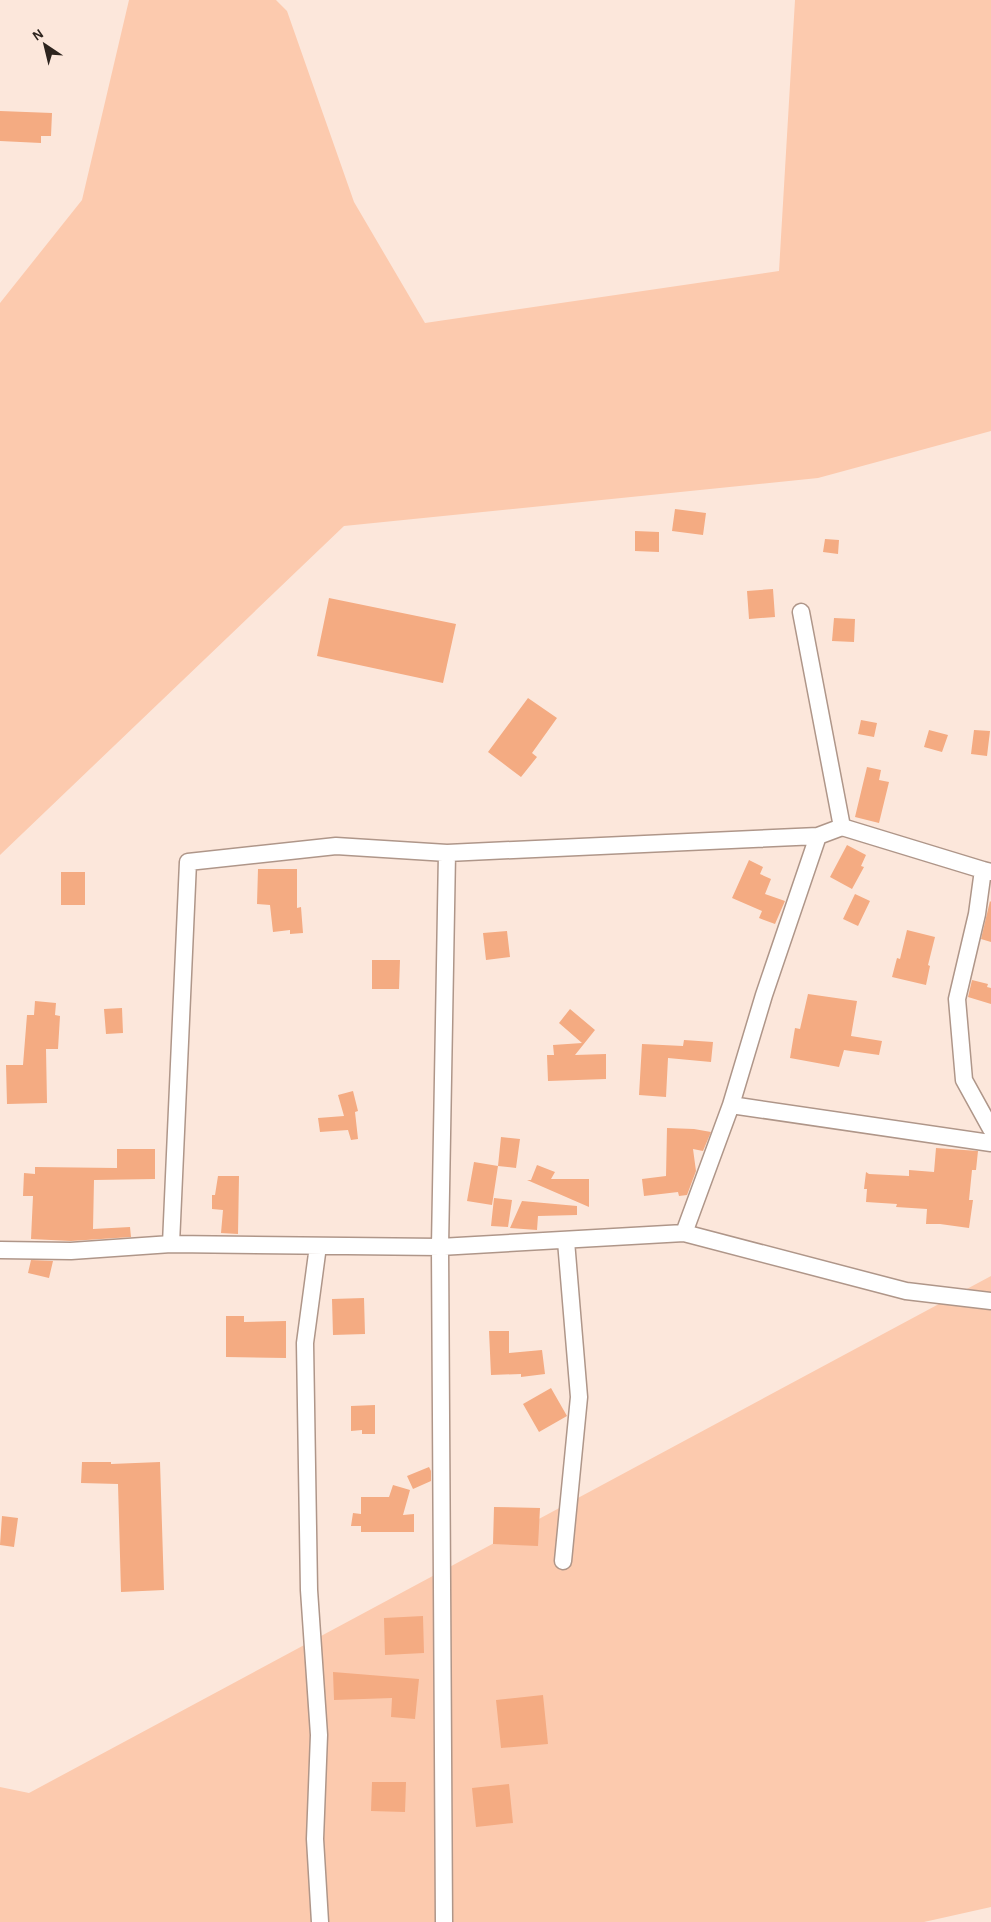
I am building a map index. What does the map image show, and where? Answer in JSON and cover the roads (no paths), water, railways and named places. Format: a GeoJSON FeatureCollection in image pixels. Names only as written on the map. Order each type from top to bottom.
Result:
{"type":"FeatureCollection","features":[{"type":"Feature","properties":{"kind":"street"},"geometry":{"type":"LineString","coordinates":[[802,612],[842,827]]}},
{"type":"Feature","properties":{"kind":"street"},"geometry":{"type":"LineString","coordinates":[[171,1244],[188,862],[336,846],[447,853],[818,836],[842,827],[987,871],[957,1000],[964,1080],[991,1129]]}},
{"type":"Feature","properties":{"kind":"street"},"geometry":{"type":"LineString","coordinates":[[684,1233],[731,1105],[764,995],[818,836]]}},
{"type":"Feature","properties":{"kind":"street"},"geometry":{"type":"LineString","coordinates":[[444,1922],[440,1247],[447,853]]}},
{"type":"Feature","properties":{"kind":"street"},"geometry":{"type":"LineString","coordinates":[[731,1105],[991,1143]]}},
{"type":"Feature","properties":{"kind":"street"},"geometry":{"type":"LineString","coordinates":[[0,1250],[71,1251],[171,1244],[440,1247],[684,1233],[906,1290],[991,1301]]}},
{"type":"Feature","properties":{"kind":"street"},"geometry":{"type":"LineString","coordinates":[[563,1561],[579,1397],[566,1241]]}},
{"type":"Feature","properties":{"kind":"street"},"geometry":{"type":"LineString","coordinates":[[318,1246],[305,1343],[309,1590],[319,1735],[315,1839],[320,1922]]}}]}
